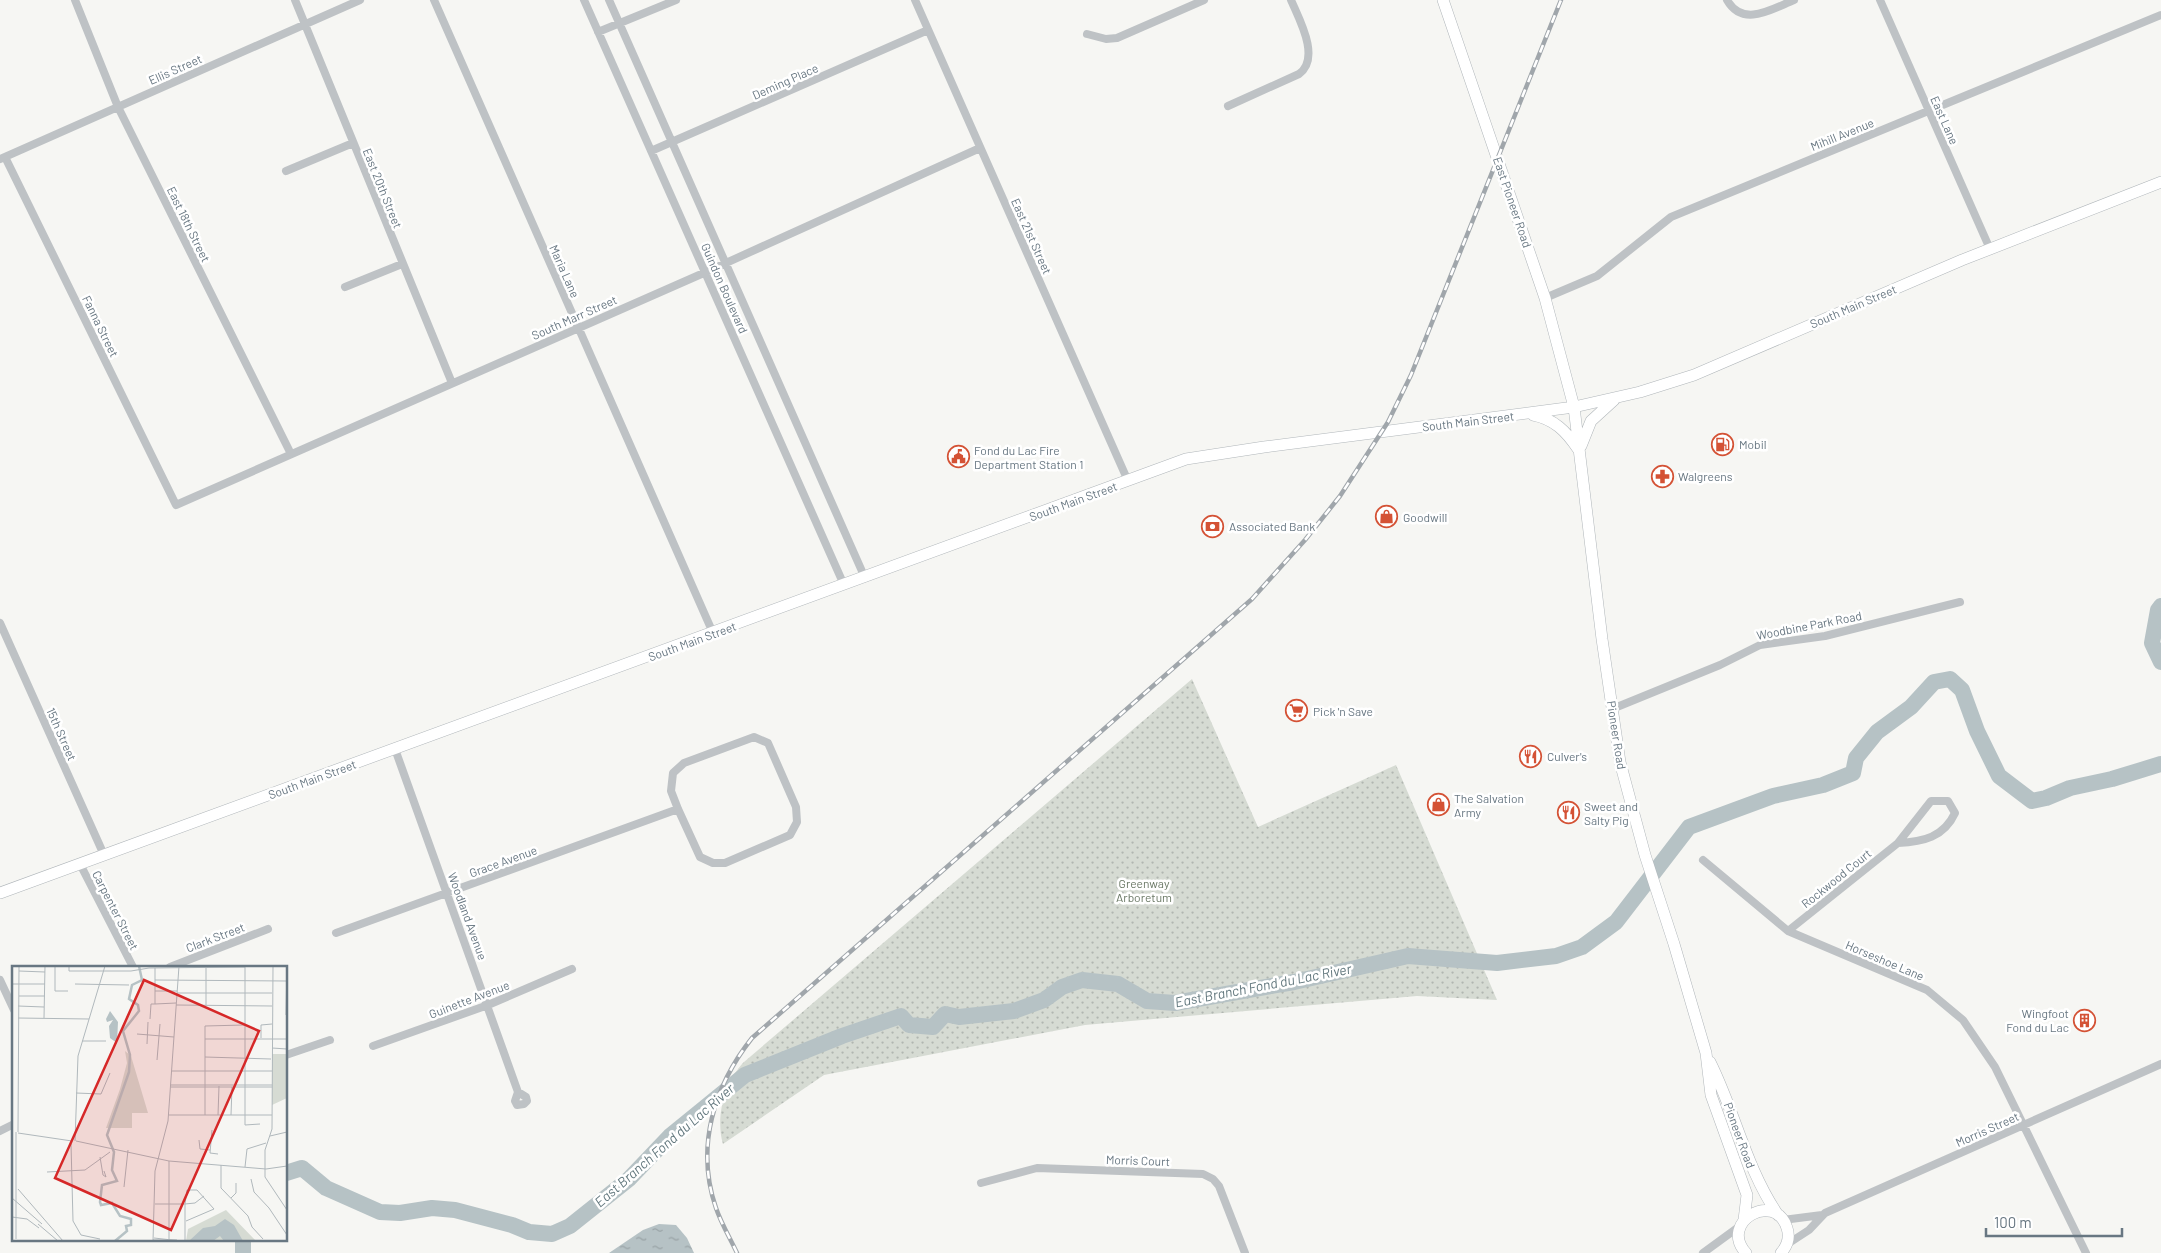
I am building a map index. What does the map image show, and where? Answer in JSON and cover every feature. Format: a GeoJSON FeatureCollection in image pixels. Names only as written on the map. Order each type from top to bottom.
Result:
{"type":"FeatureCollection","features":[{"type":"Feature","properties":{"kind":"main road","name":"East Pioneer Road"},"geometry":{"type":"LineString","coordinates":[[1443,0],[1545,298],[1574,407]]}},
{"type":"Feature","properties":{"kind":"main road","name":"South Main Street"},"geometry":{"type":"LineString","coordinates":[[0,893],[1186,459],[1225,452],[1574,407],[1619,397],[1694,375],[1990,249],[2161,182]]}},
{"type":"Feature","properties":{"kind":"main road"},"geometry":{"type":"LineString","coordinates":[[1579,450],[1592,421],[1619,397]]}},
{"type":"Feature","properties":{"kind":"main road","name":"Pioneer Road"},"geometry":{"type":"LineString","coordinates":[[1574,407],[1620,762],[1645,855],[1706,1053],[1725,1092],[1755,1176],[1780,1217]]}},
{"type":"Feature","properties":{"kind":"main road"},"geometry":{"type":"LineString","coordinates":[[1526,413],[1552,421],[1566,432],[1579,450]]}},
{"type":"Feature","properties":{"kind":"main road","name":"Pioneer Road"},"geometry":{"type":"LineString","coordinates":[[1706,1053],[1711,1095],[1747,1195],[1739,1238],[1746,1253]]}},
{"type":"Feature","properties":{"kind":"main road"},"geometry":{"type":"LineString","coordinates":[[1742,1223],[1756,1212],[1764,1210],[1780,1217],[1788,1230],[1783,1251]]}},
{"type":"Feature","properties":{"kind":"street","name":"East 18th Street"},"geometry":{"type":"LineString","coordinates":[[75,0],[118,107],[291,454]]}},
{"type":"Feature","properties":{"kind":"street","name":"East 20th Street"},"geometry":{"type":"LineString","coordinates":[[295,0],[452,383]]}},
{"type":"Feature","properties":{"kind":"street","name":"Ellis Street"},"geometry":{"type":"LineString","coordinates":[[3,158],[360,0]]}},
{"type":"Feature","properties":{"kind":"street","name":"Maria Lane"},"geometry":{"type":"LineString","coordinates":[[434,0],[714,633]]}},
{"type":"Feature","properties":{"kind":"street","name":"Guindon Boulevard"},"geometry":{"type":"LineString","coordinates":[[584,0],[844,585]]}},
{"type":"Feature","properties":{"kind":"street","name":"Guindon Boulevard"},"geometry":{"type":"LineString","coordinates":[[609,0],[865,578]]}},
{"type":"Feature","properties":{"kind":"street"},"geometry":{"type":"LineString","coordinates":[[598,32],[676,0]]}},
{"type":"Feature","properties":{"kind":"street","name":"East 21st Street"},"geometry":{"type":"LineString","coordinates":[[914,0],[1128,481]]}},
{"type":"Feature","properties":{"kind":"street"},"geometry":{"type":"LineString","coordinates":[[1087,34],[1106,39],[1117,38],[1204,0]]}},
{"type":"Feature","properties":{"kind":"street"},"geometry":{"type":"LineString","coordinates":[[1228,106],[1299,74],[1307,66],[1309,58],[1307,44],[1290,0]]}},
{"type":"Feature","properties":{"kind":"street"},"geometry":{"type":"LineString","coordinates":[[1727,0],[1735,11],[1750,16],[1794,0]]}},
{"type":"Feature","properties":{"kind":"street","name":"East Lane"},"geometry":{"type":"LineString","coordinates":[[1880,0],[1990,249]]}},
{"type":"Feature","properties":{"kind":"street","name":"Mihill Avenue"},"geometry":{"type":"LineString","coordinates":[[1545,298],[1597,276],[1671,217],[2161,15]]}},
{"type":"Feature","properties":{"kind":"street","name":"Deming Place"},"geometry":{"type":"LineString","coordinates":[[651,150],[672,143],[928,30]]}},
{"type":"Feature","properties":{"kind":"street"},"geometry":{"type":"LineString","coordinates":[[286,170],[353,143]]}},
{"type":"Feature","properties":{"kind":"street","name":"South Marr Street"},"geometry":{"type":"LineString","coordinates":[[176,505],[578,327],[726,264],[980,148]]}},
{"type":"Feature","properties":{"kind":"street","name":"Fanna Street"},"geometry":{"type":"LineString","coordinates":[[3,158],[176,505]]}},
{"type":"Feature","properties":{"kind":"street"},"geometry":{"type":"LineString","coordinates":[[345,287],[402,264]]}},
{"type":"Feature","properties":{"kind":"street","name":"Woodbine Park Road"},"geometry":{"type":"LineString","coordinates":[[1612,709],[1723,663],[1760,645],[1818,638],[1960,602]]}},
{"type":"Feature","properties":{"kind":"street","name":"15th Street"},"geometry":{"type":"LineString","coordinates":[[0,623],[104,856]]}},
{"type":"Feature","properties":{"kind":"street"},"geometry":{"type":"LineString","coordinates":[[754,737],[768,743],[796,807],[797,822],[790,835],[725,863],[712,863],[700,857],[678,809],[671,791],[673,773],[684,763],[754,737]]}},
{"type":"Feature","properties":{"kind":"street","name":"Woodland Avenue"},"geometry":{"type":"LineString","coordinates":[[395,749],[518,1092]]}},
{"type":"Feature","properties":{"kind":"street","name":"Rockwood Court"},"geometry":{"type":"LineString","coordinates":[[1788,931],[1898,843],[1931,801],[1948,801],[1955,813],[1949,825],[1936,836],[1915,842],[1898,843]]}},
{"type":"Feature","properties":{"kind":"street","name":"Grace Avenue"},"geometry":{"type":"LineString","coordinates":[[336,933],[678,809]]}},
{"type":"Feature","properties":{"kind":"street","name":"Horseshoe Lane"},"geometry":{"type":"LineString","coordinates":[[1703,860],[1788,931],[1927,990],[1963,1020],[1996,1067],[2086,1253]]}},
{"type":"Feature","properties":{"kind":"street","name":"Carpenter Street"},"geometry":{"type":"LineString","coordinates":[[80,864],[131,966]]}},
{"type":"Feature","properties":{"kind":"street","name":"Clark Street"},"geometry":{"type":"LineString","coordinates":[[173,966],[268,929]]}},
{"type":"Feature","properties":{"kind":"street","name":"Guinette Avenue"},"geometry":{"type":"LineString","coordinates":[[373,1046],[488,1004],[572,969]]}},
{"type":"Feature","properties":{"kind":"street"},"geometry":{"type":"LineString","coordinates":[[0,980],[12,1006]]}},
{"type":"Feature","properties":{"kind":"street"},"geometry":{"type":"LineString","coordinates":[[288,1054],[330,1040]]}},
{"type":"Feature","properties":{"kind":"street","name":"Morris Street"},"geometry":{"type":"LineString","coordinates":[[1780,1217],[1822,1215],[2161,1064]]}},
{"type":"Feature","properties":{"kind":"street"},"geometry":{"type":"LineString","coordinates":[[0,1131],[12,1125]]}},
{"type":"Feature","properties":{"kind":"street","name":"Morris Court"},"geometry":{"type":"LineString","coordinates":[[981,1183],[1037,1168],[1204,1174],[1213,1179],[1219,1186],[1245,1253]]}},
{"type":"Feature","properties":{"kind":"street","name":"Morris Street"},"geometry":{"type":"LineString","coordinates":[[1783,1251],[1809,1230],[1822,1215]]}},
{"type":"Feature","properties":{"kind":"street"},"geometry":{"type":"LineString","coordinates":[[1702,1253],[1742,1223]]}},
{"type":"Feature","properties":{"kind":"green space","name":"Greenway Arboretum"},"geometry":{"type":"Polygon","coordinates":[[[1192,679],[1258,827],[1396,765],[1497,1000],[1417,996],[1085,1025],[824,1075],[723,1144],[720,1122],[723,1100],[732,1079],[744,1062],[1192,679]]]}},
{"type":"Feature","properties":{"kind":"water"},"geometry":{"type":"Polygon","coordinates":[[[659,1224],[676,1225],[687,1238],[694,1253],[609,1253],[643,1230],[659,1224]]]}},
{"type":"Feature","properties":{"kind":"waterway","name":"East Branch Fond du Lac River"},"geometry":{"type":"LineString","coordinates":[[2161,606],[2158,610],[2152,643],[2161,662]]}},
{"type":"Feature","properties":{"kind":"waterway","name":"East Branch Fond du Lac River"},"geometry":{"type":"LineString","coordinates":[[288,1172],[302,1168],[326,1188],[380,1212],[400,1213],[432,1208],[455,1210],[512,1225],[529,1232],[552,1234],[570,1226],[629,1179],[670,1136],[745,1075],[842,1036],[901,1016],[909,1025],[933,1027],[945,1014],[959,1017],[1014,1011],[1044,1000],[1062,987],[1082,980],[1118,984],[1147,1001],[1175,1003],[1294,982],[1408,956],[1497,963],[1556,956],[1582,947],[1616,922],[1689,827],[1773,796],[1823,785],[1853,773],[1856,758],[1877,732],[1911,707],[1934,682],[1950,679],[1962,690],[1977,731],[1999,776],[2032,801],[2046,798],[2070,788],[2112,779],[2161,764]]}},
{"type":"Feature","properties":{"kind":"waterway","name":"East Branch Fond du Lac River"},"geometry":{"type":"LineString","coordinates":[[243,1240],[243,1253]]}},
{"type":"Feature","properties":{"kind":"railway"},"geometry":{"type":"LineString","coordinates":[[737,1253],[716,1208],[707,1162],[708,1140],[718,1097],[727,1076],[739,1057],[752,1038],[1252,599],[1305,540],[1340,496],[1388,422],[1411,375],[1561,0]]}},
{"type":"Feature","properties":{"kind":"place","name":"Mobil"},"geometry":{"type":"Point","coordinates":[1723,444]}},
{"type":"Feature","properties":{"kind":"place","name":"Fond du Lac Fire Department Station 1"},"geometry":{"type":"Point","coordinates":[958,457]}},
{"type":"Feature","properties":{"kind":"place","name":"Walgreens"},"geometry":{"type":"Point","coordinates":[1662,476]}},
{"type":"Feature","properties":{"kind":"place","name":"Goodwill"},"geometry":{"type":"Point","coordinates":[1387,517]}},
{"type":"Feature","properties":{"kind":"place","name":"Associated Bank"},"geometry":{"type":"Point","coordinates":[1213,526]}},
{"type":"Feature","properties":{"kind":"place","name":"Pick 'n Save"},"geometry":{"type":"Point","coordinates":[1297,711]}},
{"type":"Feature","properties":{"kind":"place","name":"Culver's"},"geometry":{"type":"Point","coordinates":[1531,756]}},
{"type":"Feature","properties":{"kind":"place","name":"The Salvation Army"},"geometry":{"type":"Point","coordinates":[1438,805]}},
{"type":"Feature","properties":{"kind":"place","name":"Sweet and Salty Pig"},"geometry":{"type":"Point","coordinates":[1568,813]}},
{"type":"Feature","properties":{"kind":"place","name":"Wingfoot Fond du Lac"},"geometry":{"type":"Point","coordinates":[2085,1020]}}]}
